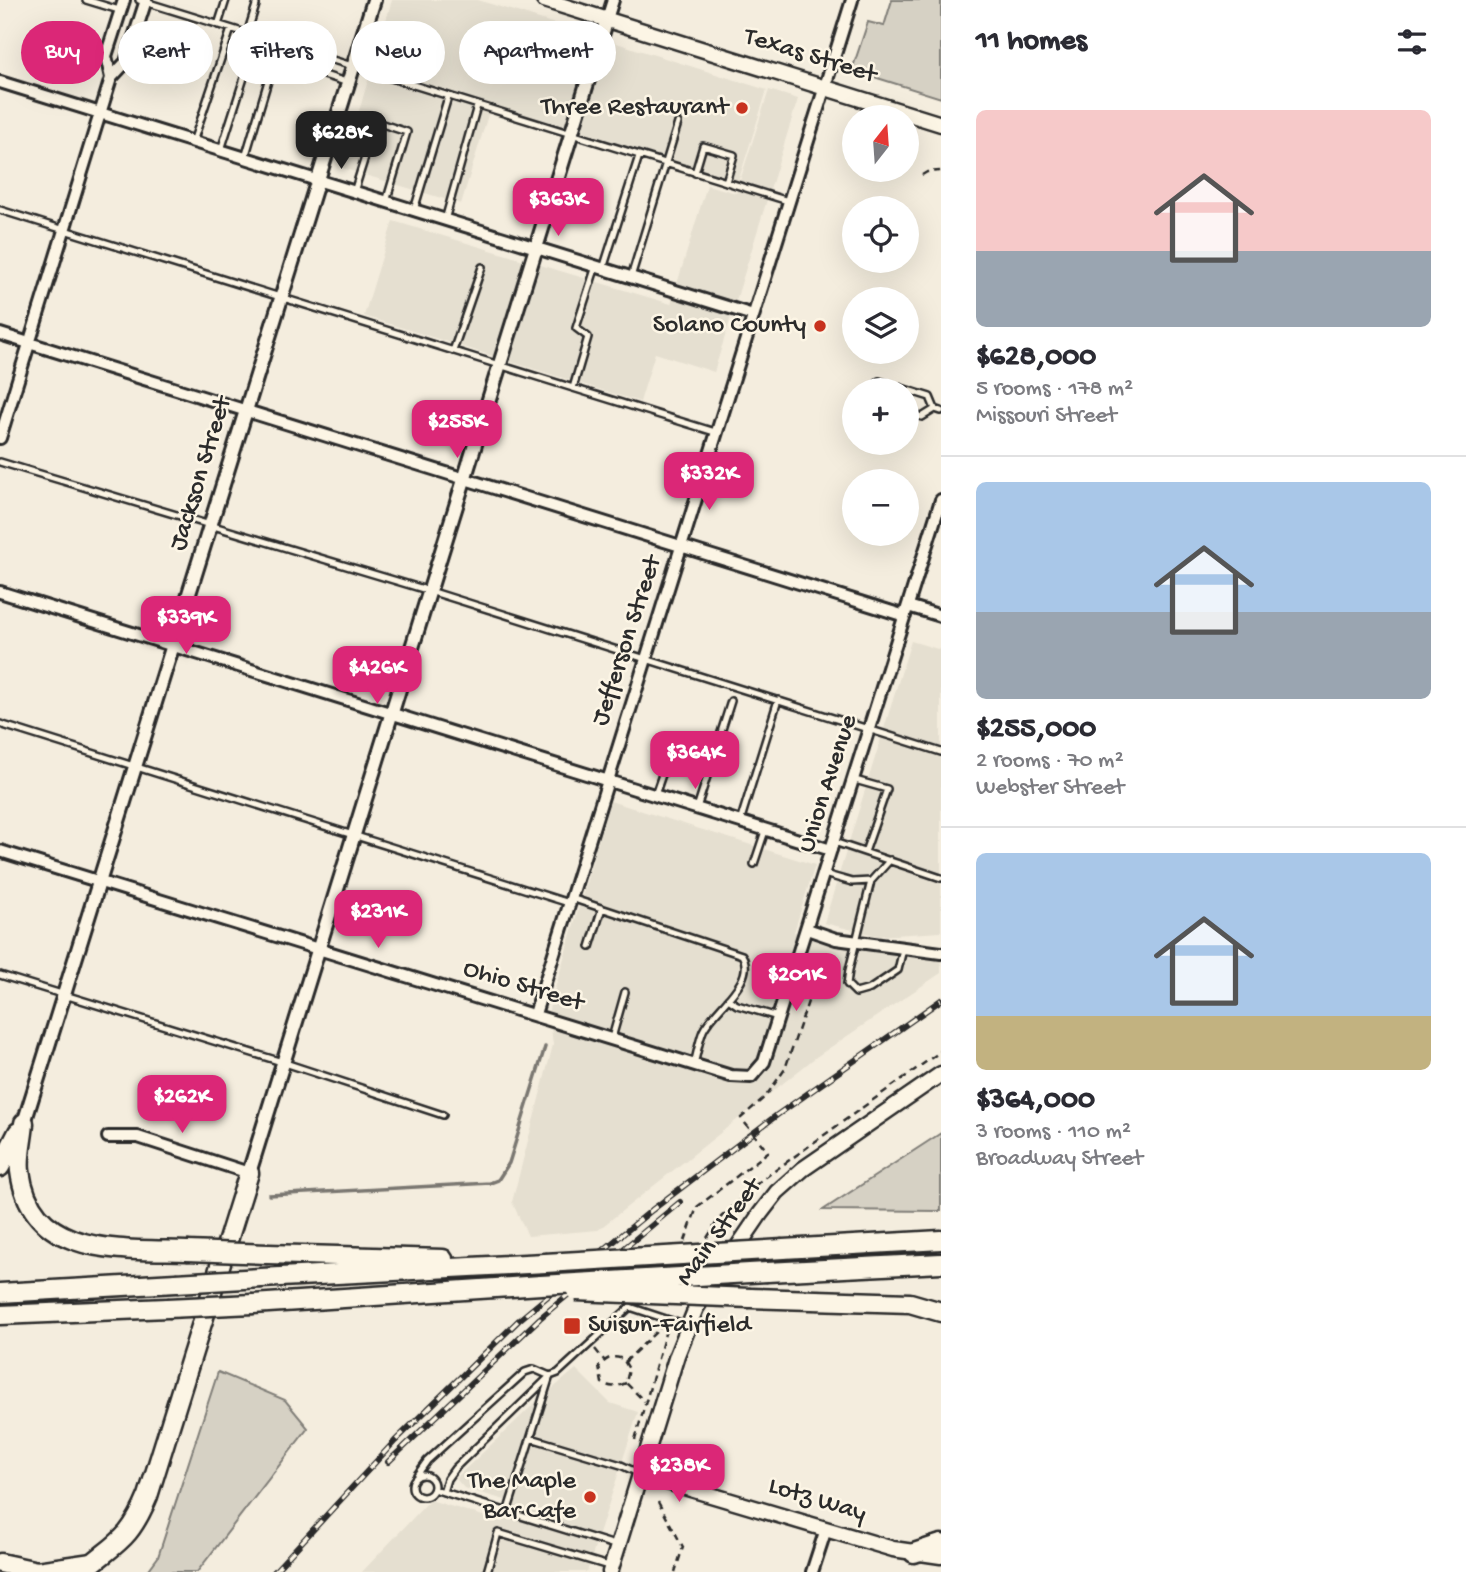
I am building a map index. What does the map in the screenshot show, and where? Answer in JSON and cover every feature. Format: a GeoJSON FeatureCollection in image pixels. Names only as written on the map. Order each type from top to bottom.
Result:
{"type":"FeatureCollection","features":[{"type":"Feature","properties":{"kind":"highway"},"geometry":{"type":"LineString","coordinates":[[0,1167],[24,1123]]}},
{"type":"Feature","properties":{"kind":"highway"},"geometry":{"type":"LineString","coordinates":[[24,1123],[20,1172],[25,1192],[36,1212],[50,1227],[68,1240],[90,1246],[472,1264],[545,1264],[941,1240]]}},
{"type":"Feature","properties":{"kind":"highway"},"geometry":{"type":"LineString","coordinates":[[0,1563],[37,1571],[87,1568],[129,1534],[139,1520],[249,1173]]}},
{"type":"Feature","properties":{"kind":"highway"},"geometry":{"type":"LineString","coordinates":[[0,1315],[253,1304],[941,1263]]}},
{"type":"Feature","properties":{"kind":"highway"},"geometry":{"type":"LineString","coordinates":[[0,1293],[472,1264]]}},
{"type":"Feature","properties":{"kind":"highway"},"geometry":{"type":"LineString","coordinates":[[541,1286],[589,1293],[910,1303],[941,1312]]}},
{"type":"Feature","properties":{"kind":"highway"},"geometry":{"type":"LineString","coordinates":[[0,1321],[21,1316]]}},
{"type":"Feature","properties":{"kind":"highway"},"geometry":{"type":"LineString","coordinates":[[914,1553],[941,1544]]}},
{"type":"Feature","properties":{"kind":"main road","name":"Texas Street"},"geometry":{"type":"LineString","coordinates":[[544,0],[941,124]]}},
{"type":"Feature","properties":{"kind":"main road","name":"Main Street"},"geometry":{"type":"LineString","coordinates":[[611,1569],[688,1326],[760,1214],[777,1192],[803,1169],[941,1074]]}},
{"type":"Feature","properties":{"kind":"main road","name":"Lotz Way"},"geometry":{"type":"LineString","coordinates":[[640,1474],[914,1553],[941,1556]]}},
{"type":"Feature","properties":{"kind":"street","name":"Jackson Street"},"geometry":{"type":"LineString","coordinates":[[368,21],[374,0]]}},
{"type":"Feature","properties":{"kind":"street"},"geometry":{"type":"LineString","coordinates":[[108,1137],[138,1137],[249,1173],[613,0]]}},
{"type":"Feature","properties":{"kind":"street","name":"Jefferson Street"},"geometry":{"type":"LineString","coordinates":[[535,1014],[852,0]]}},
{"type":"Feature","properties":{"kind":"street"},"geometry":{"type":"LineString","coordinates":[[0,438],[111,78],[126,62],[143,1]]}},
{"type":"Feature","properties":{"kind":"street"},"geometry":{"type":"LineString","coordinates":[[111,78],[106,56],[122,5]]}},
{"type":"Feature","properties":{"kind":"street","name":"Jackson Street"},"geometry":{"type":"LineString","coordinates":[[24,1123],[351,77]]}},
{"type":"Feature","properties":{"kind":"street"},"geometry":{"type":"LineString","coordinates":[[0,82],[753,314]]}},
{"type":"Feature","properties":{"kind":"street"},"geometry":{"type":"LineString","coordinates":[[0,334],[682,546],[907,611],[941,616]]}},
{"type":"Feature","properties":{"kind":"street","name":"Union Avenue"},"geometry":{"type":"LineString","coordinates":[[751,1077],[764,1062],[941,500]]}},
{"type":"Feature","properties":{"kind":"street"},"geometry":{"type":"LineString","coordinates":[[0,592],[766,830],[832,846]]}},
{"type":"Feature","properties":{"kind":"street","name":"Ohio Street"},"geometry":{"type":"LineString","coordinates":[[0,851],[731,1076],[751,1077]]}},
{"type":"Feature","properties":{"kind":"street"},"geometry":{"type":"LineString","coordinates":[[807,929],[836,939],[941,953]]}},
{"type":"Feature","properties":{"kind":"street"},"geometry":{"type":"LineString","coordinates":[[812,1572],[826,1529]]}},
{"type":"Feature","properties":{"kind":"lane"},"geometry":{"type":"LineString","coordinates":[[86,0],[122,5]]}},
{"type":"Feature","properties":{"kind":"lane"},"geometry":{"type":"LineString","coordinates":[[218,25],[226,0]]}},
{"type":"Feature","properties":{"kind":"lane"},"geometry":{"type":"LineString","coordinates":[[143,1],[227,28]]}},
{"type":"Feature","properties":{"kind":"lane"},"geometry":{"type":"LineString","coordinates":[[251,21],[256,5]]}},
{"type":"Feature","properties":{"kind":"lane"},"geometry":{"type":"LineString","coordinates":[[193,142],[227,41]]}},
{"type":"Feature","properties":{"kind":"lane"},"geometry":{"type":"LineString","coordinates":[[337,79],[349,83]]}},
{"type":"Feature","properties":{"kind":"lane"},"geometry":{"type":"LineString","coordinates":[[221,150],[242,84]]}},
{"type":"Feature","properties":{"kind":"lane"},"geometry":{"type":"LineString","coordinates":[[245,158],[267,84]]}},
{"type":"Feature","properties":{"kind":"lane"},"geometry":{"type":"LineString","coordinates":[[406,84],[789,202]]}},
{"type":"Feature","properties":{"kind":"lane"},"geometry":{"type":"LineString","coordinates":[[414,210],[449,97]]}},
{"type":"Feature","properties":{"kind":"lane"},"geometry":{"type":"LineString","coordinates":[[445,220],[477,106]]}},
{"type":"Feature","properties":{"kind":"lane"},"geometry":{"type":"LineString","coordinates":[[354,191],[376,122],[407,132],[386,202]]}},
{"type":"Feature","properties":{"kind":"lane"},"geometry":{"type":"LineString","coordinates":[[632,277],[678,123]]}},
{"type":"Feature","properties":{"kind":"lane"},"geometry":{"type":"LineString","coordinates":[[695,173],[703,146],[734,155],[726,182]]}},
{"type":"Feature","properties":{"kind":"lane"},"geometry":{"type":"LineString","coordinates":[[573,388],[588,337],[576,328],[639,156]]}},
{"type":"Feature","properties":{"kind":"lane"},"geometry":{"type":"LineString","coordinates":[[0,210],[718,433]]}},
{"type":"Feature","properties":{"kind":"lane"},"geometry":{"type":"LineString","coordinates":[[453,351],[482,267]]}},
{"type":"Feature","properties":{"kind":"lane"},"geometry":{"type":"LineString","coordinates":[[919,394],[930,397],[938,410],[919,416]]}},
{"type":"Feature","properties":{"kind":"lane"},"geometry":{"type":"LineString","coordinates":[[0,462],[430,592],[941,752]]}},
{"type":"Feature","properties":{"kind":"lane"},"geometry":{"type":"LineString","coordinates":[[740,822],[778,700]]}},
{"type":"Feature","properties":{"kind":"lane"},"geometry":{"type":"LineString","coordinates":[[697,808],[731,701]]}},
{"type":"Feature","properties":{"kind":"lane"},"geometry":{"type":"LineString","coordinates":[[0,724],[570,901],[603,908],[742,955],[746,965],[744,974],[738,987],[703,1030],[694,1064]]}},
{"type":"Feature","properties":{"kind":"lane"},"geometry":{"type":"LineString","coordinates":[[656,795],[666,763],[707,776]]}},
{"type":"Feature","properties":{"kind":"lane"},"geometry":{"type":"LineString","coordinates":[[855,780],[887,789],[865,852]]}},
{"type":"Feature","properties":{"kind":"lane"},"geometry":{"type":"LineString","coordinates":[[754,864],[766,830]]}},
{"type":"Feature","properties":{"kind":"lane"},"geometry":{"type":"LineString","coordinates":[[832,846],[865,852],[941,878]]}},
{"type":"Feature","properties":{"kind":"lane"},"geometry":{"type":"LineString","coordinates":[[890,860],[871,881],[847,984],[856,993],[870,989],[898,970],[903,948]]}},
{"type":"Feature","properties":{"kind":"lane"},"geometry":{"type":"LineString","coordinates":[[824,874],[852,882],[871,881]]}},
{"type":"Feature","properties":{"kind":"lane"},"geometry":{"type":"LineString","coordinates":[[590,947],[603,908]]}},
{"type":"Feature","properties":{"kind":"lane"},"geometry":{"type":"LineString","coordinates":[[0,975],[443,1115]]}},
{"type":"Feature","properties":{"kind":"lane"},"geometry":{"type":"LineString","coordinates":[[612,1038],[625,992]]}},
{"type":"Feature","properties":{"kind":"lane"},"geometry":{"type":"LineString","coordinates":[[728,999],[737,1005],[778,1017]]}},
{"type":"Feature","properties":{"kind":"lane"},"geometry":{"type":"LineString","coordinates":[[443,1492],[454,1468],[550,1376],[558,1373],[630,1307],[688,1326]]}},
{"type":"Feature","properties":{"kind":"lane"},"geometry":{"type":"LineString","coordinates":[[417,1475],[426,1475],[433,1480],[434,1489],[428,1496],[420,1497],[412,1491],[412,1482],[417,1475],[428,1461],[524,1372],[534,1369],[550,1376]]}},
{"type":"Feature","properties":{"kind":"lane"},"geometry":{"type":"LineString","coordinates":[[508,1513],[550,1376]]}},
{"type":"Feature","properties":{"kind":"lane"},"geometry":{"type":"LineString","coordinates":[[531,1438],[621,1465],[640,1474]]}},
{"type":"Feature","properties":{"kind":"lane"},"geometry":{"type":"LineString","coordinates":[[434,1489],[618,1546]]}},
{"type":"Feature","properties":{"kind":"lane"},"geometry":{"type":"LineString","coordinates":[[487,1572],[498,1533],[611,1569]]}},
{"type":"Feature","properties":{"kind":"path"},"geometry":{"type":"LineString","coordinates":[[922,175],[941,171]]}},
{"type":"Feature","properties":{"kind":"path"},"geometry":{"type":"LineString","coordinates":[[683,1248],[697,1207],[768,1152],[741,1118],[766,1096],[785,1069],[814,984]]}},
{"type":"Feature","properties":{"kind":"path"},"geometry":{"type":"LineString","coordinates":[[625,1362],[659,1327],[666,1329],[635,1440]]}},
{"type":"Feature","properties":{"kind":"path"},"geometry":{"type":"LineString","coordinates":[[587,1357],[604,1342]]}},
{"type":"Feature","properties":{"kind":"path"},"geometry":{"type":"LineString","coordinates":[[618,1357],[625,1362],[629,1369],[625,1383],[608,1387],[602,1383],[599,1367],[604,1360],[618,1357]]}},
{"type":"Feature","properties":{"kind":"path"},"geometry":{"type":"LineString","coordinates":[[598,1388],[602,1383]]}},
{"type":"Feature","properties":{"kind":"path"},"geometry":{"type":"LineString","coordinates":[[625,1383],[644,1401]]}},
{"type":"Feature","properties":{"kind":"path"},"geometry":{"type":"LineString","coordinates":[[658,1502],[683,1547],[675,1572]]}},
{"type":"Feature","properties":{"kind":"shaded area"},"geometry":{"type":"Polygon","coordinates":[[[392,0],[478,0],[545,21],[459,21],[459,84],[616,84],[616,43],[767,90],[738,182],[491,105],[461,204],[342,168],[367,84],[445,84],[445,21],[386,21],[392,0]]]}},
{"type":"Feature","properties":{"kind":"shaded area"},"geometry":{"type":"Polygon","coordinates":[[[892,0],[941,0],[941,98],[852,70],[868,22],[884,26],[892,0]]]}},
{"type":"Feature","properties":{"kind":"shaded area"},"geometry":{"type":"Polygon","coordinates":[[[769,90],[798,99],[714,372],[655,353],[640,402],[364,316],[393,221],[671,304],[707,185],[736,193],[769,90]]]}},
{"type":"Feature","properties":{"kind":"shaded area"},"geometry":{"type":"Polygon","coordinates":[[[911,641],[941,650],[941,932],[878,936],[824,923],[911,641]]]}},
{"type":"Feature","properties":{"kind":"shaded area"},"geometry":{"type":"Polygon","coordinates":[[[610,801],[815,865],[794,932],[838,943],[941,952],[941,973],[816,1057],[598,1230],[528,1236],[512,1202],[553,1045],[549,1009],[610,801]]]}},
{"type":"Feature","properties":{"kind":"shaded area"},"geometry":{"type":"Polygon","coordinates":[[[941,1133],[941,1211],[823,1210],[941,1133]]]}},
{"type":"Feature","properties":{"kind":"shaded area"},"geometry":{"type":"Polygon","coordinates":[[[576,1369],[610,1403],[638,1412],[587,1572],[362,1572],[430,1500],[503,1522],[508,1501],[464,1488],[457,1480],[458,1476],[534,1404],[576,1369]]]}},
{"type":"Feature","properties":{"kind":"shaded area"},"geometry":{"type":"Polygon","coordinates":[[[218,1372],[285,1400],[308,1428],[197,1572],[147,1572],[158,1557],[218,1372]]]}},
{"type":"Feature","properties":{"kind":"waterway"},"geometry":{"type":"LineString","coordinates":[[269,1195],[490,1183],[498,1180],[509,1163],[545,1047]]}},
{"type":"Feature","properties":{"kind":"railway"},"geometry":{"type":"LineString","coordinates":[[274,1572],[395,1441],[519,1320],[652,1210],[777,1115],[941,1000]]}},
{"type":"Feature","properties":{"kind":"railway"},"geometry":{"type":"LineString","coordinates":[[388,1462],[540,1318],[680,1202]]}},
{"type":"Feature","properties":{"kind":"place","name":"Three Restaurant"},"geometry":{"type":"Point","coordinates":[742,108]}},
{"type":"Feature","properties":{"kind":"place","name":"Solano County"},"geometry":{"type":"Point","coordinates":[820,326]}},
{"type":"Feature","properties":{"kind":"place","name":"Suisun-Fairfield"},"geometry":{"type":"Point","coordinates":[572,1326]}},
{"type":"Feature","properties":{"kind":"place","name":"The Maple Bar Cafe"},"geometry":{"type":"Point","coordinates":[590,1497]}}]}
